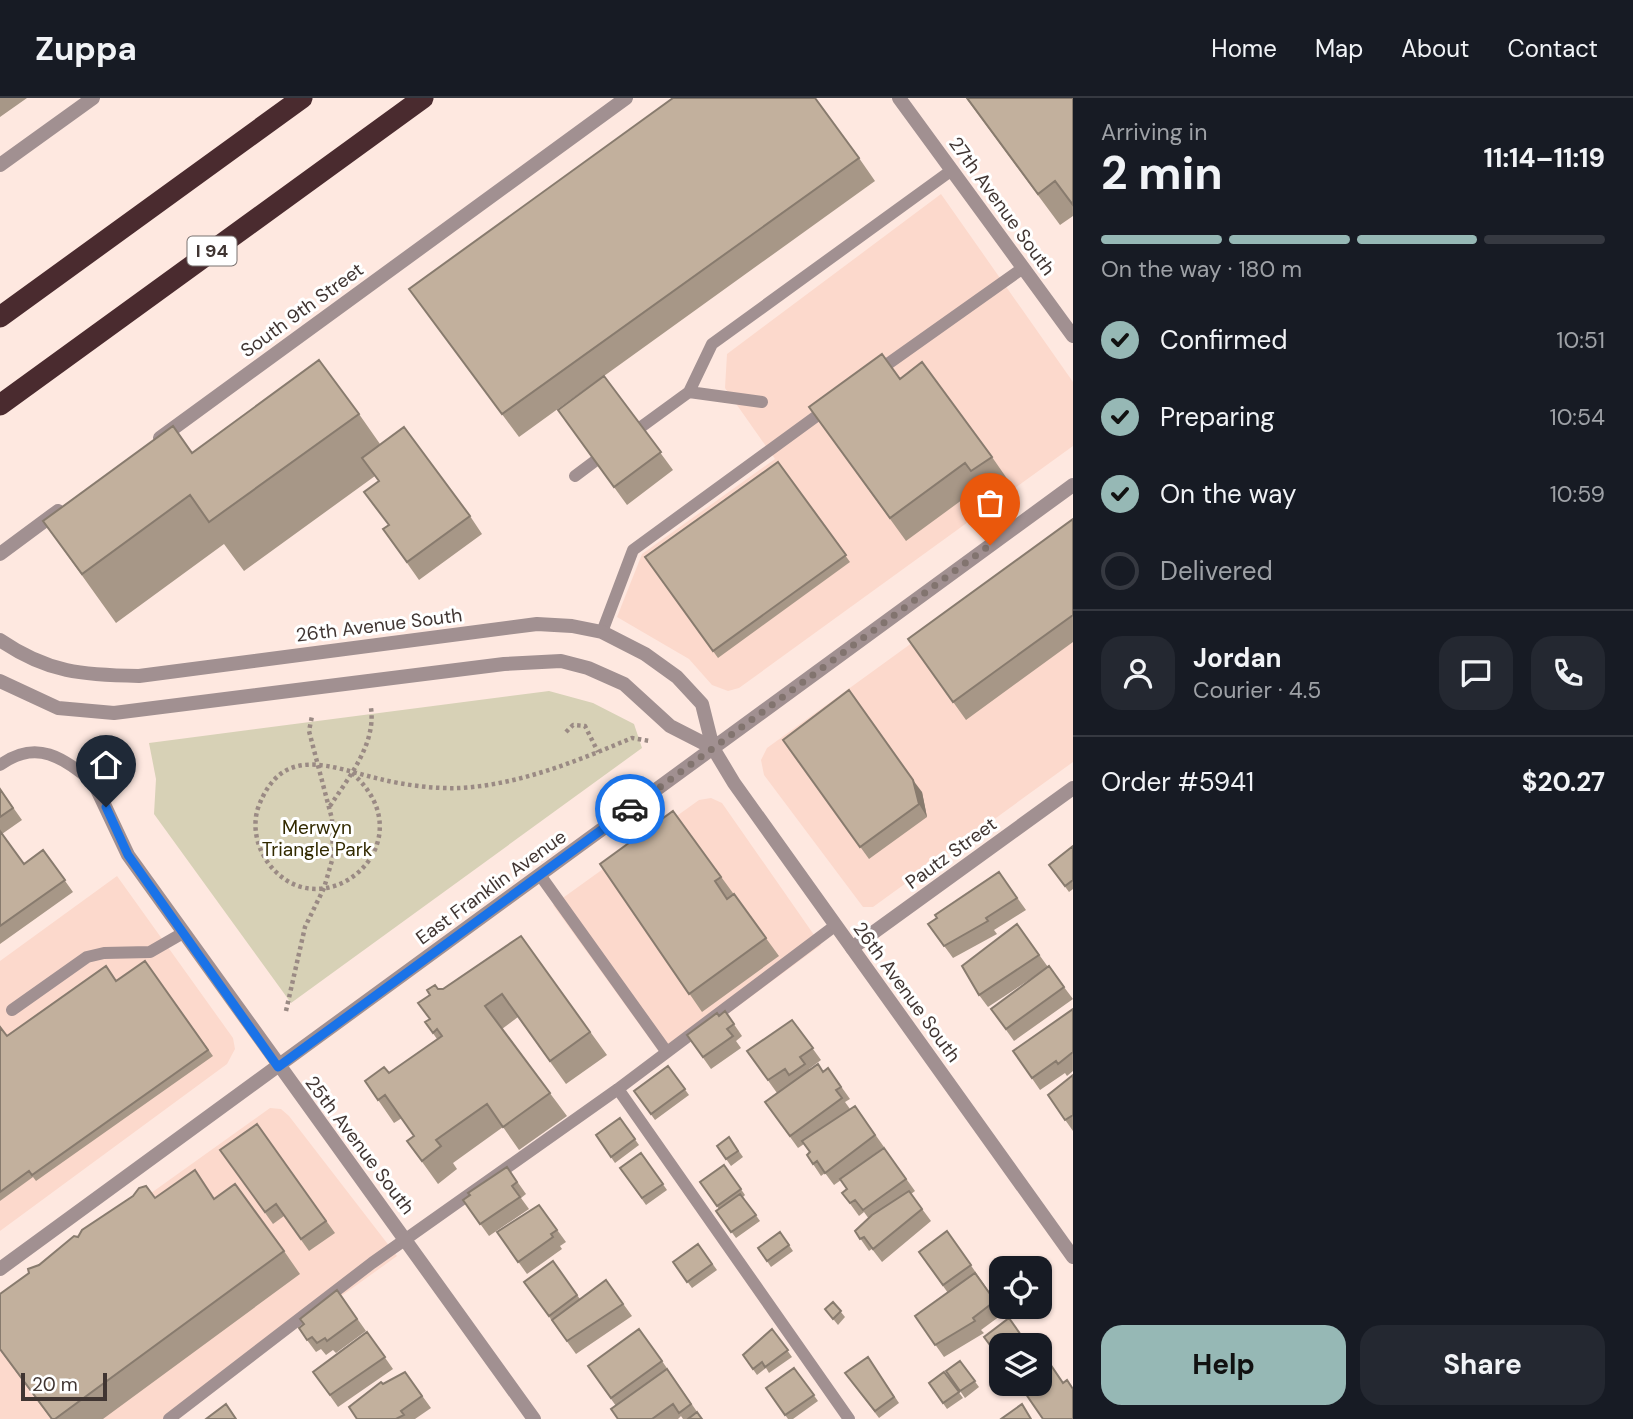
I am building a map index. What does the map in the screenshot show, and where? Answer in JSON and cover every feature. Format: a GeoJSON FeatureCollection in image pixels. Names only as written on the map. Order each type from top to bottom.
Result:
{"type":"FeatureCollection","features":[{"type":"Feature","properties":{"kind":"highway"},"geometry":{"type":"LineString","coordinates":[[0,317],[302,98]]}},
{"type":"Feature","properties":{"kind":"highway","name":"I 94"},"geometry":{"type":"LineString","coordinates":[[0,405],[423,98]]}},
{"type":"Feature","properties":{"kind":"street"},"geometry":{"type":"LineString","coordinates":[[0,165],[93,98]]}},
{"type":"Feature","properties":{"kind":"street","name":"South 9th Street"},"geometry":{"type":"LineString","coordinates":[[145,449],[626,98]]}},
{"type":"Feature","properties":{"kind":"street","name":"27th Avenue South"},"geometry":{"type":"LineString","coordinates":[[900,98],[1073,336]]}},
{"type":"Feature","properties":{"kind":"street","name":"East Franklin Avenue"},"geometry":{"type":"LineString","coordinates":[[0,1269],[1073,485]]}},
{"type":"Feature","properties":{"kind":"street"},"geometry":{"type":"LineString","coordinates":[[0,554],[67,505]]}},
{"type":"Feature","properties":{"kind":"street","name":"26th Avenue South"},"geometry":{"type":"LineString","coordinates":[[0,640],[44,666],[67,672],[139,676],[537,624],[572,625],[602,632],[645,654],[677,677],[702,704],[713,748],[1073,1257]]}},
{"type":"Feature","properties":{"kind":"street","name":"26th Avenue South"},"geometry":{"type":"LineString","coordinates":[[0,681],[58,708],[114,713],[504,664],[561,661],[588,668],[624,684],[670,726],[713,748]]}},
{"type":"Feature","properties":{"kind":"street","name":"25th Avenue South"},"geometry":{"type":"LineString","coordinates":[[94,783],[128,855],[278,1067],[534,1419]]}},
{"type":"Feature","properties":{"kind":"street","name":"Pautz Street"},"geometry":{"type":"LineString","coordinates":[[852,948],[1073,788]]}},
{"type":"Feature","properties":{"kind":"lane"},"geometry":{"type":"LineString","coordinates":[[575,476],[690,392],[712,344],[952,170]]}},
{"type":"Feature","properties":{"kind":"lane"},"geometry":{"type":"LineString","coordinates":[[866,380],[1023,268]]}},
{"type":"Feature","properties":{"kind":"lane"},"geometry":{"type":"LineString","coordinates":[[690,392],[762,402]]}},
{"type":"Feature","properties":{"kind":"lane"},"geometry":{"type":"LineString","coordinates":[[602,632],[634,550],[844,397]]}},
{"type":"Feature","properties":{"kind":"lane"},"geometry":{"type":"LineString","coordinates":[[0,765],[23,751],[61,757],[94,783]]}},
{"type":"Feature","properties":{"kind":"lane"},"geometry":{"type":"LineString","coordinates":[[540,875],[666,1052]]}},
{"type":"Feature","properties":{"kind":"lane"},"geometry":{"type":"LineString","coordinates":[[170,1419],[405,1239],[618,1089],[836,925]]}},
{"type":"Feature","properties":{"kind":"lane"},"geometry":{"type":"LineString","coordinates":[[12,1010],[87,957],[104,953],[128,955],[150,952],[183,933]]}},
{"type":"Feature","properties":{"kind":"lane"},"geometry":{"type":"LineString","coordinates":[[618,1089],[849,1419]]}},
{"type":"Feature","properties":{"kind":"path"},"geometry":{"type":"LineString","coordinates":[[329,807],[352,773],[372,732],[371,708]]}},
{"type":"Feature","properties":{"kind":"path"},"geometry":{"type":"LineString","coordinates":[[286,1011],[305,927],[324,888],[334,836],[309,731],[312,716]]}},
{"type":"Feature","properties":{"kind":"path"},"geometry":{"type":"LineString","coordinates":[[566,732],[573,724],[585,726],[598,752]]}},
{"type":"Feature","properties":{"kind":"path"},"geometry":{"type":"LineString","coordinates":[[352,773],[366,785],[376,802],[380,821],[379,840],[372,858],[359,873],[343,883],[324,888],[292,882],[277,873],[262,853],[255,830],[262,797],[272,783],[285,772],[316,763],[335,765],[352,773],[396,783],[458,788],[524,778],[632,738],[650,741]]}},
{"type":"Feature","properties":{"kind":"shaded area"},"geometry":{"type":"Polygon","coordinates":[[[941,194],[1073,382],[1073,446],[739,688],[728,691],[712,685],[689,659],[617,617],[642,554],[775,459],[725,388],[727,354],[941,194]]]}},
{"type":"Feature","properties":{"kind":"shaded area"},"geometry":{"type":"Polygon","coordinates":[[[1073,526],[1073,762],[873,907],[863,907],[764,775],[761,760],[767,748],[1073,526]]]}},
{"type":"Feature","properties":{"kind":"shaded area"},"geometry":{"type":"Polygon","coordinates":[[[711,798],[722,803],[821,945],[665,1060],[553,905],[699,800],[711,798]]]}},
{"type":"Feature","properties":{"kind":"shaded area"},"geometry":{"type":"Polygon","coordinates":[[[117,876],[233,1038],[235,1049],[227,1064],[0,1231],[0,961],[117,876]]]}},
{"type":"Feature","properties":{"kind":"shaded area"},"geometry":{"type":"Polygon","coordinates":[[[270,1108],[281,1109],[289,1116],[397,1256],[170,1419],[0,1419],[0,1301],[270,1108]]]}},
{"type":"Feature","properties":{"kind":"green space","name":"Merwyn Triangle Park"},"geometry":{"type":"Polygon","coordinates":[[[549,691],[593,703],[634,724],[642,748],[291,1003],[154,814],[156,779],[149,743],[549,691]]]}},
{"type":"Feature","properties":{"kind":"building"},"geometry":{"type":"Polygon","coordinates":[[[673,98],[815,98],[859,158],[502,414],[409,289],[673,98]]]}},
{"type":"Feature","properties":{"kind":"building"},"geometry":{"type":"Polygon","coordinates":[[[967,98],[1073,98],[1073,205],[1055,181],[1038,194],[967,98]]]}},
{"type":"Feature","properties":{"kind":"building"},"geometry":{"type":"Polygon","coordinates":[[[882,354],[900,379],[922,362],[992,457],[971,471],[965,463],[890,518],[809,407],[882,354]]]}},
{"type":"Feature","properties":{"kind":"building"},"geometry":{"type":"Polygon","coordinates":[[[319,360],[359,414],[209,522],[190,495],[82,574],[43,521],[173,426],[192,453],[319,360]]]}},
{"type":"Feature","properties":{"kind":"building"},"geometry":{"type":"Polygon","coordinates":[[[604,376],[661,452],[614,487],[558,410],[604,376]]]}},
{"type":"Feature","properties":{"kind":"building"},"geometry":{"type":"Polygon","coordinates":[[[404,427],[470,516],[407,562],[383,529],[389,525],[364,492],[379,481],[362,458],[404,427]]]}},
{"type":"Feature","properties":{"kind":"building"},"geometry":{"type":"Polygon","coordinates":[[[778,462],[846,555],[713,651],[645,557],[778,462]]]}},
{"type":"Feature","properties":{"kind":"building"},"geometry":{"type":"Polygon","coordinates":[[[1073,519],[1073,615],[953,702],[908,639],[1073,519]]]}},
{"type":"Feature","properties":{"kind":"building"},"geometry":{"type":"Polygon","coordinates":[[[849,690],[913,780],[919,804],[860,847],[783,740],[849,690]]]}},
{"type":"Feature","properties":{"kind":"building"},"geometry":{"type":"Polygon","coordinates":[[[0,789],[13,808],[0,817],[0,789]]]}},
{"type":"Feature","properties":{"kind":"building"},"geometry":{"type":"Polygon","coordinates":[[[673,811],[721,877],[715,881],[727,899],[734,894],[766,938],[689,994],[600,864],[673,811]]]}},
{"type":"Feature","properties":{"kind":"building"},"geometry":{"type":"Polygon","coordinates":[[[0,831],[24,864],[43,850],[65,880],[0,926],[0,831]]]}},
{"type":"Feature","properties":{"kind":"building"},"geometry":{"type":"Polygon","coordinates":[[[1073,846],[1073,880],[1065,886],[1049,865],[1073,846]]]}},
{"type":"Feature","properties":{"kind":"building"},"geometry":{"type":"Polygon","coordinates":[[[999,872],[1017,898],[986,918],[988,921],[944,946],[928,924],[937,918],[935,915],[999,872]]]}},
{"type":"Feature","properties":{"kind":"building"},"geometry":{"type":"Polygon","coordinates":[[[1017,924],[1039,955],[979,995],[962,966],[1017,924]]]}},
{"type":"Feature","properties":{"kind":"building"},"geometry":{"type":"Polygon","coordinates":[[[521,936],[590,1032],[550,1061],[502,994],[485,1006],[550,1093],[503,1127],[487,1104],[436,1140],[441,1146],[422,1161],[407,1141],[414,1136],[385,1095],[378,1100],[365,1081],[384,1067],[389,1073],[442,1036],[437,1029],[433,1033],[425,1022],[430,1019],[418,1003],[430,995],[427,990],[435,985],[438,989],[443,989],[521,936]]]}},
{"type":"Feature","properties":{"kind":"building"},"geometry":{"type":"Polygon","coordinates":[[[145,961],[208,1050],[32,1175],[29,1171],[0,1192],[0,1027],[7,1036],[106,966],[116,981],[145,961]]]}},
{"type":"Feature","properties":{"kind":"building"},"geometry":{"type":"Polygon","coordinates":[[[1049,966],[1064,987],[1006,1029],[991,1009],[1049,966]]]}},
{"type":"Feature","properties":{"kind":"building"},"geometry":{"type":"Polygon","coordinates":[[[1073,1009],[1073,1052],[1058,1064],[1056,1061],[1032,1078],[1013,1051],[1073,1009]]]}},
{"type":"Feature","properties":{"kind":"building"},"geometry":{"type":"Polygon","coordinates":[[[725,1011],[734,1024],[727,1029],[733,1036],[703,1057],[687,1035],[717,1013],[719,1016],[725,1011]]]}},
{"type":"Feature","properties":{"kind":"building"},"geometry":{"type":"Polygon","coordinates":[[[792,1020],[813,1048],[800,1057],[805,1064],[789,1075],[785,1069],[768,1080],[747,1051],[792,1020]]]}},
{"type":"Feature","properties":{"kind":"building"},"geometry":{"type":"Polygon","coordinates":[[[818,1064],[823,1072],[828,1068],[841,1087],[836,1090],[842,1098],[790,1136],[765,1102],[818,1064]]]}},
{"type":"Feature","properties":{"kind":"building"},"geometry":{"type":"Polygon","coordinates":[[[668,1066],[685,1089],[651,1114],[634,1091],[668,1066]]]}},
{"type":"Feature","properties":{"kind":"building"},"geometry":{"type":"Polygon","coordinates":[[[1073,1075],[1073,1115],[1065,1120],[1048,1095],[1073,1075]]]}},
{"type":"Feature","properties":{"kind":"building"},"geometry":{"type":"Polygon","coordinates":[[[855,1106],[875,1135],[825,1173],[817,1161],[813,1164],[807,1155],[810,1152],[802,1141],[855,1106]]]}},
{"type":"Feature","properties":{"kind":"building"},"geometry":{"type":"Polygon","coordinates":[[[620,1118],[635,1139],[611,1157],[596,1135],[620,1118]]]}},
{"type":"Feature","properties":{"kind":"building"},"geometry":{"type":"Polygon","coordinates":[[[257,1124],[326,1221],[301,1239],[276,1204],[265,1212],[220,1150],[257,1124]]]}},
{"type":"Feature","properties":{"kind":"building"},"geometry":{"type":"Polygon","coordinates":[[[729,1137],[738,1151],[726,1159],[717,1146],[729,1137]]]}},
{"type":"Feature","properties":{"kind":"building"},"geometry":{"type":"Polygon","coordinates":[[[884,1148],[906,1179],[863,1210],[855,1200],[850,1203],[842,1193],[847,1189],[840,1179],[884,1148]]]}},
{"type":"Feature","properties":{"kind":"building"},"geometry":{"type":"Polygon","coordinates":[[[641,1153],[663,1184],[642,1198],[620,1168],[641,1153]]]}},
{"type":"Feature","properties":{"kind":"building"},"geometry":{"type":"Polygon","coordinates":[[[724,1165],[741,1189],[717,1206],[700,1182],[724,1165]]]}},
{"type":"Feature","properties":{"kind":"building"},"geometry":{"type":"Polygon","coordinates":[[[507,1167],[517,1182],[512,1186],[520,1197],[480,1224],[463,1200],[470,1195],[468,1193],[507,1167]]]}},
{"type":"Feature","properties":{"kind":"building"},"geometry":{"type":"Polygon","coordinates":[[[195,1170],[214,1199],[235,1184],[284,1251],[52,1419],[0,1349],[0,1294],[29,1273],[28,1269],[39,1265],[74,1236],[78,1237],[82,1230],[133,1196],[139,1188],[146,1186],[155,1198],[195,1170]]]}},
{"type":"Feature","properties":{"kind":"building"},"geometry":{"type":"Polygon","coordinates":[[[909,1191],[922,1209],[873,1249],[864,1237],[860,1239],[855,1231],[872,1215],[909,1191]]]}},
{"type":"Feature","properties":{"kind":"building"},"geometry":{"type":"Polygon","coordinates":[[[740,1194],[756,1215],[731,1232],[716,1211],[740,1194]]]}},
{"type":"Feature","properties":{"kind":"building"},"geometry":{"type":"Polygon","coordinates":[[[539,1205],[557,1230],[551,1234],[553,1237],[518,1262],[497,1232],[539,1205]]]}},
{"type":"Feature","properties":{"kind":"building"},"geometry":{"type":"Polygon","coordinates":[[[947,1231],[971,1265],[943,1285],[919,1252],[947,1231]]]}},
{"type":"Feature","properties":{"kind":"building"},"geometry":{"type":"Polygon","coordinates":[[[780,1232],[789,1245],[767,1261],[758,1248],[780,1232]]]}},
{"type":"Feature","properties":{"kind":"building"},"geometry":{"type":"Polygon","coordinates":[[[698,1244],[712,1264],[687,1282],[673,1262],[698,1244]]]}},
{"type":"Feature","properties":{"kind":"building"},"geometry":{"type":"Polygon","coordinates":[[[553,1261],[577,1295],[549,1316],[524,1282],[553,1261]]]}},
{"type":"Feature","properties":{"kind":"building"},"geometry":{"type":"Polygon","coordinates":[[[975,1273],[989,1293],[989,1306],[973,1318],[975,1321],[935,1345],[915,1316],[975,1273]]]}},
{"type":"Feature","properties":{"kind":"building"},"geometry":{"type":"Polygon","coordinates":[[[606,1280],[623,1304],[567,1341],[552,1320],[606,1280]]]}},
{"type":"Feature","properties":{"kind":"building"},"geometry":{"type":"Polygon","coordinates":[[[337,1290],[357,1319],[327,1341],[325,1338],[317,1343],[312,1337],[307,1340],[299,1328],[304,1324],[300,1319],[337,1290]]]}},
{"type":"Feature","properties":{"kind":"building"},"geometry":{"type":"Polygon","coordinates":[[[833,1302],[841,1311],[833,1319],[825,1309],[833,1302]]]}},
{"type":"Feature","properties":{"kind":"building"},"geometry":{"type":"Polygon","coordinates":[[[1010,1319],[1020,1333],[989,1333],[1010,1319]]]}},
{"type":"Feature","properties":{"kind":"building"},"geometry":{"type":"Polygon","coordinates":[[[639,1329],[662,1361],[611,1398],[588,1366],[639,1329]]]}},
{"type":"Feature","properties":{"kind":"building"},"geometry":{"type":"Polygon","coordinates":[[[772,1329],[788,1350],[765,1367],[762,1362],[753,1369],[743,1355],[772,1329]]]}},
{"type":"Feature","properties":{"kind":"building"},"geometry":{"type":"Polygon","coordinates":[[[367,1332],[385,1357],[330,1395],[313,1372],[367,1332]]]}},
{"type":"Feature","properties":{"kind":"building"},"geometry":{"type":"Polygon","coordinates":[[[868,1357],[894,1397],[875,1411],[845,1373],[868,1357]]]}},
{"type":"Feature","properties":{"kind":"building"},"geometry":{"type":"Polygon","coordinates":[[[960,1361],[975,1381],[960,1391],[946,1371],[960,1361]]]}},
{"type":"Feature","properties":{"kind":"building"},"geometry":{"type":"Polygon","coordinates":[[[1052,1367],[1063,1383],[1067,1380],[1073,1389],[1073,1419],[1043,1419],[1027,1396],[1052,1396],[1052,1367]]]}},
{"type":"Feature","properties":{"kind":"building"},"geometry":{"type":"Polygon","coordinates":[[[794,1368],[814,1395],[785,1415],[766,1388],[794,1368]]]}},
{"type":"Feature","properties":{"kind":"building"},"geometry":{"type":"Polygon","coordinates":[[[667,1369],[691,1404],[679,1413],[673,1404],[652,1419],[618,1419],[611,1409],[667,1369]]]}},
{"type":"Feature","properties":{"kind":"building"},"geometry":{"type":"Polygon","coordinates":[[[405,1372],[422,1396],[401,1411],[404,1415],[396,1419],[357,1419],[349,1407],[381,1382],[383,1384],[405,1372]]]}},
{"type":"Feature","properties":{"kind":"building"},"geometry":{"type":"Polygon","coordinates":[[[944,1372],[959,1392],[943,1403],[929,1383],[944,1372]]]}},
{"type":"Feature","properties":{"kind":"building"},"geometry":{"type":"Polygon","coordinates":[[[226,1404],[236,1419],[206,1419],[226,1404]]]}},
{"type":"Feature","properties":{"kind":"building"},"geometry":{"type":"Polygon","coordinates":[[[1022,1404],[1031,1419],[1001,1419],[1022,1404]]]}},
{"type":"Feature","properties":{"kind":"building"},"geometry":{"type":"Polygon","coordinates":[[[697,1412],[702,1419],[688,1419],[697,1412]]]}},
{"type":"Feature","properties":{"kind":"way so far"},"geometry":{"type":"LineString","coordinates":[[630,809],[990,545]]}},
{"type":"Feature","properties":{"kind":"route"},"geometry":{"type":"LineString","coordinates":[[106,807],[128,855],[278,1067],[630,809]]}}]}
